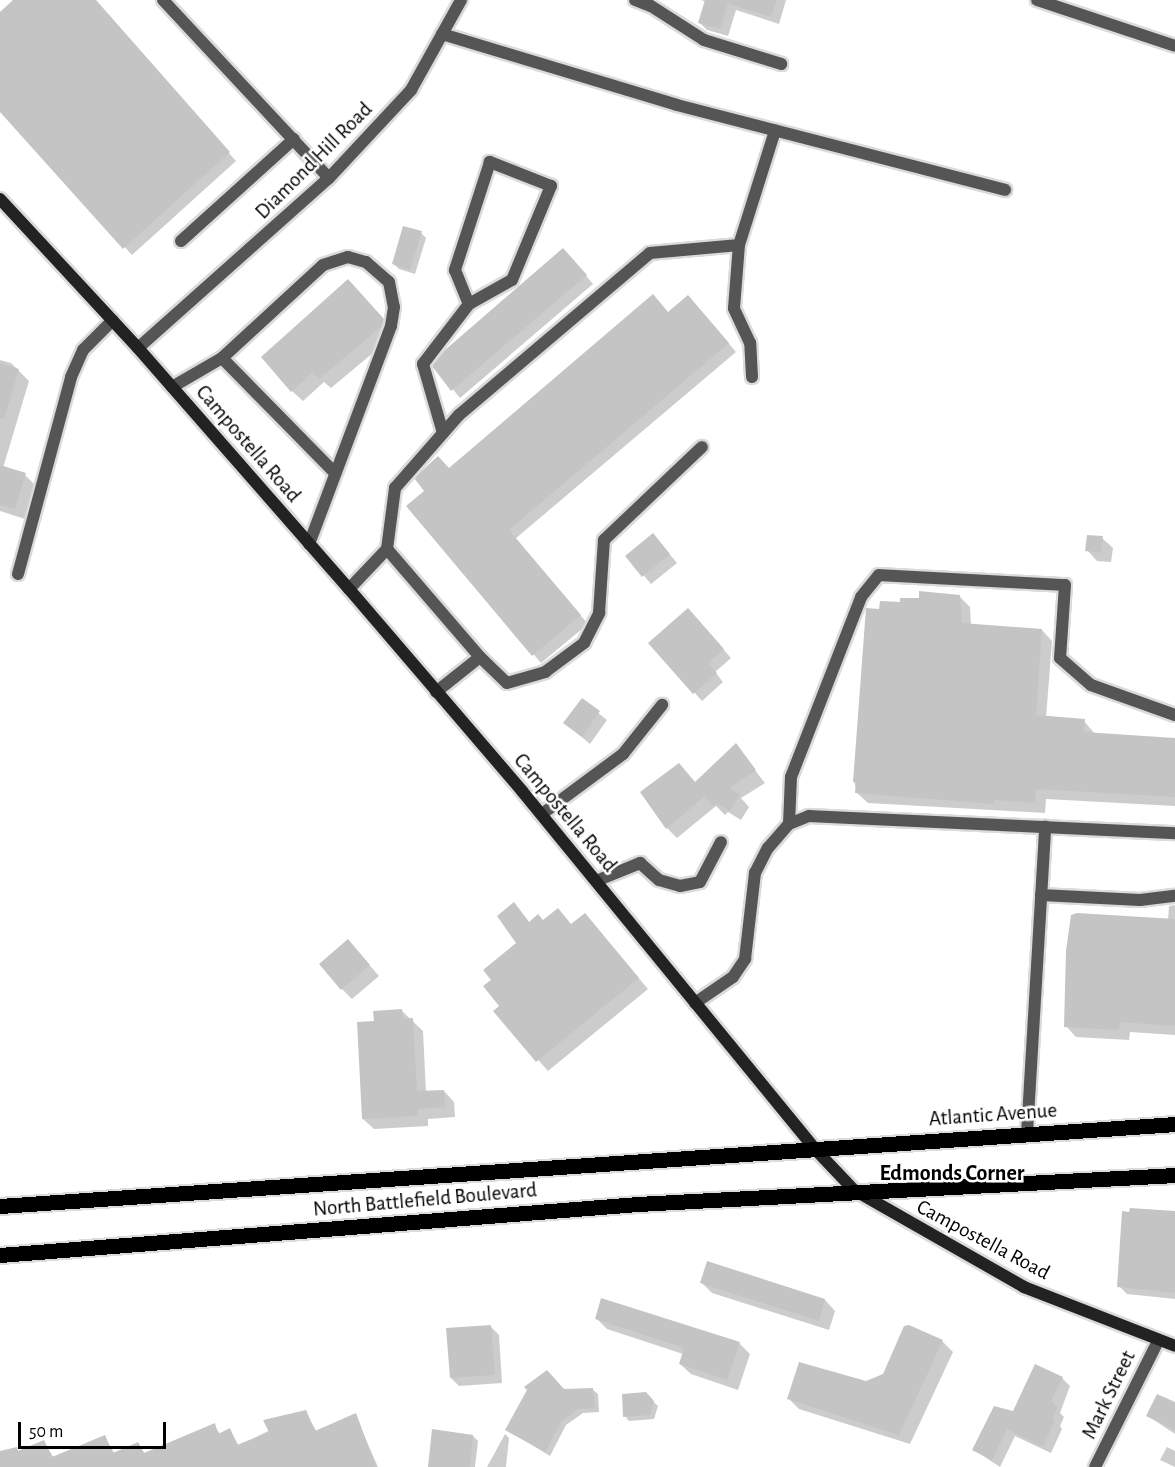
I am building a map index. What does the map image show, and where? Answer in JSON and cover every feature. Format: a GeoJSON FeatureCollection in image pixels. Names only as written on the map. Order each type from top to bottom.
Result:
{"type":"FeatureCollection","features":[{"type":"Feature","properties":{"kind":"main road","name":"Campostella Road"},"geometry":{"type":"LineString","coordinates":[[0,199],[113,320],[349,589],[542,814],[813,1147],[854,1190],[1024,1287],[1175,1346]]}},
{"type":"Feature","properties":{"kind":"main road","name":"Atlantic Avenue"},"geometry":{"type":"LineString","coordinates":[[813,1147],[1175,1124]]}},
{"type":"Feature","properties":{"kind":"main road","name":"North Battlefield Boulevard"},"geometry":{"type":"LineString","coordinates":[[0,1206],[813,1147]]}},
{"type":"Feature","properties":{"kind":"main road"},"geometry":{"type":"LineString","coordinates":[[854,1190],[1175,1175]]}},
{"type":"Feature","properties":{"kind":"main road","name":"North Battlefield Boulevard"},"geometry":{"type":"LineString","coordinates":[[0,1255],[854,1190]]}},
{"type":"Feature","properties":{"kind":"street"},"geometry":{"type":"LineString","coordinates":[[163,0],[329,178]]}},
{"type":"Feature","properties":{"kind":"street","name":"Diamond Hill Road"},"geometry":{"type":"LineString","coordinates":[[138,348],[329,178],[411,90],[461,0]]}},
{"type":"Feature","properties":{"kind":"street"},"geometry":{"type":"LineString","coordinates":[[635,0],[651,6],[704,40],[781,64]]}},
{"type":"Feature","properties":{"kind":"street"},"geometry":{"type":"LineString","coordinates":[[1037,0],[1175,46]]}},
{"type":"Feature","properties":{"kind":"street"},"geometry":{"type":"LineString","coordinates":[[442,34],[775,131],[1005,190]]}},
{"type":"Feature","properties":{"kind":"street"},"geometry":{"type":"LineString","coordinates":[[752,377],[750,343],[734,308],[739,246],[775,131]]}},
{"type":"Feature","properties":{"kind":"street"},"geometry":{"type":"LineString","coordinates":[[181,241],[294,139]]}},
{"type":"Feature","properties":{"kind":"street"},"geometry":{"type":"LineString","coordinates":[[443,433],[423,364],[469,304],[512,280],[551,186],[489,162],[454,270],[469,304]]}},
{"type":"Feature","properties":{"kind":"street"},"geometry":{"type":"LineString","coordinates":[[349,589],[387,549],[394,488],[459,415],[650,253],[739,246]]}},
{"type":"Feature","properties":{"kind":"street"},"geometry":{"type":"LineString","coordinates":[[172,387],[222,358],[323,265],[348,257],[366,262],[389,282],[394,308],[391,326],[309,544]]}},
{"type":"Feature","properties":{"kind":"street"},"geometry":{"type":"LineString","coordinates":[[18,574],[71,377],[83,350],[113,320]]}},
{"type":"Feature","properties":{"kind":"street"},"geometry":{"type":"LineString","coordinates":[[222,358],[335,473]]}},
{"type":"Feature","properties":{"kind":"street"},"geometry":{"type":"LineString","coordinates":[[387,549],[480,657],[507,683],[544,672],[585,643],[599,613],[604,540],[702,447]]}},
{"type":"Feature","properties":{"kind":"street"},"geometry":{"type":"LineString","coordinates":[[789,824],[791,777],[861,597],[879,575],[1065,585],[1060,658],[1091,685],[1175,715]]}},
{"type":"Feature","properties":{"kind":"street"},"geometry":{"type":"LineString","coordinates":[[436,692],[480,657]]}},
{"type":"Feature","properties":{"kind":"street"},"geometry":{"type":"LineString","coordinates":[[542,814],[623,754],[662,705]]}},
{"type":"Feature","properties":{"kind":"street"},"geometry":{"type":"LineString","coordinates":[[695,1003],[733,977],[745,959],[755,873],[768,848],[789,824],[809,816],[1175,833]]}},
{"type":"Feature","properties":{"kind":"street"},"geometry":{"type":"LineString","coordinates":[[1027,1134],[1045,827]]}},
{"type":"Feature","properties":{"kind":"street"},"geometry":{"type":"LineString","coordinates":[[596,881],[627,866],[640,864],[659,880],[680,886],[700,882],[721,842]]}},
{"type":"Feature","properties":{"kind":"street"},"geometry":{"type":"LineString","coordinates":[[1041,895],[1140,900],[1175,896]]}},
{"type":"Feature","properties":{"kind":"street","name":"Mark Street"},"geometry":{"type":"LineString","coordinates":[[1095,1467],[1158,1341]]}},
{"type":"Feature","properties":{"kind":"building"},"geometry":{"type":"Polygon","coordinates":[[[13,0],[96,0],[230,152],[123,249],[0,112],[0,12],[13,0]]]}},
{"type":"Feature","properties":{"kind":"building"},"geometry":{"type":"Polygon","coordinates":[[[705,0],[729,0],[720,29],[698,23],[705,0]]]}},
{"type":"Feature","properties":{"kind":"building"},"geometry":{"type":"Polygon","coordinates":[[[729,0],[777,0],[771,17],[729,4],[729,0]]]}},
{"type":"Feature","properties":{"kind":"building"},"geometry":{"type":"Polygon","coordinates":[[[403,226],[422,231],[410,270],[392,264],[403,226]]]}},
{"type":"Feature","properties":{"kind":"building"},"geometry":{"type":"Polygon","coordinates":[[[563,248],[587,275],[451,391],[432,366],[445,350],[563,248]]]}},
{"type":"Feature","properties":{"kind":"building"},"geometry":{"type":"Polygon","coordinates":[[[348,279],[384,319],[382,326],[319,379],[313,372],[291,392],[261,357],[348,279]]]}},
{"type":"Feature","properties":{"kind":"building"},"geometry":{"type":"Polygon","coordinates":[[[653,294],[668,312],[688,295],[729,343],[509,530],[581,615],[532,656],[406,506],[424,491],[414,478],[438,456],[449,468],[653,294]]]}},
{"type":"Feature","properties":{"kind":"building"},"geometry":{"type":"Polygon","coordinates":[[[0,363],[19,369],[4,419],[0,418],[0,363]]]}},
{"type":"Feature","properties":{"kind":"building"},"geometry":{"type":"Polygon","coordinates":[[[0,465],[26,473],[15,509],[0,505],[0,465]]]}},
{"type":"Feature","properties":{"kind":"building"},"geometry":{"type":"Polygon","coordinates":[[[653,533],[670,554],[642,577],[625,556],[653,533]]]}},
{"type":"Feature","properties":{"kind":"building"},"geometry":{"type":"Polygon","coordinates":[[[1087,535],[1103,536],[1101,553],[1085,551],[1087,535]]]}},
{"type":"Feature","properties":{"kind":"building"},"geometry":{"type":"Polygon","coordinates":[[[919,591],[960,595],[962,623],[1042,629],[1036,715],[1085,719],[1084,732],[1175,738],[1175,797],[1036,789],[1035,803],[994,800],[994,804],[855,793],[856,782],[853,782],[866,608],[879,609],[880,601],[900,602],[900,598],[919,598],[919,591]]]}},
{"type":"Feature","properties":{"kind":"building"},"geometry":{"type":"Polygon","coordinates":[[[688,608],[724,649],[708,663],[717,673],[693,694],[648,643],[688,608]]]}},
{"type":"Feature","properties":{"kind":"building"},"geometry":{"type":"Polygon","coordinates":[[[582,698],[600,711],[582,737],[563,723],[582,698]]]}},
{"type":"Feature","properties":{"kind":"building"},"geometry":{"type":"Polygon","coordinates":[[[736,743],[756,770],[730,788],[740,795],[730,811],[717,803],[713,806],[705,796],[666,829],[640,792],[679,763],[695,782],[736,743]]]}},
{"type":"Feature","properties":{"kind":"building"},"geometry":{"type":"Polygon","coordinates":[[[514,902],[529,922],[538,914],[543,920],[558,908],[571,924],[585,913],[639,978],[536,1062],[493,1011],[499,1006],[483,986],[491,980],[483,970],[516,943],[497,916],[514,902]]]}},
{"type":"Feature","properties":{"kind":"building"},"geometry":{"type":"Polygon","coordinates":[[[1077,913],[1175,919],[1175,1026],[1120,1022],[1119,1030],[1064,1027],[1066,951],[1071,915],[1077,913]]]}},
{"type":"Feature","properties":{"kind":"building"},"geometry":{"type":"Polygon","coordinates":[[[348,939],[370,965],[341,990],[319,964],[348,939]]]}},
{"type":"Feature","properties":{"kind":"building"},"geometry":{"type":"Polygon","coordinates":[[[402,1009],[403,1019],[413,1018],[417,1091],[444,1090],[445,1107],[418,1109],[418,1116],[362,1119],[357,1022],[374,1021],[373,1011],[402,1009]]]}},
{"type":"Feature","properties":{"kind":"building"},"geometry":{"type":"Polygon","coordinates":[[[1130,1208],[1175,1211],[1175,1293],[1117,1287],[1122,1211],[1129,1212],[1130,1208]]]}},
{"type":"Feature","properties":{"kind":"building"},"geometry":{"type":"Polygon","coordinates":[[[707,1261],[825,1299],[819,1321],[700,1283],[707,1261]]]}},
{"type":"Feature","properties":{"kind":"building"},"geometry":{"type":"Polygon","coordinates":[[[601,1298],[740,1342],[727,1380],[679,1364],[684,1348],[595,1319],[601,1298]]]}},
{"type":"Feature","properties":{"kind":"building"},"geometry":{"type":"Polygon","coordinates":[[[491,1325],[495,1375],[450,1378],[446,1328],[491,1325]]]}},
{"type":"Feature","properties":{"kind":"building"},"geometry":{"type":"Polygon","coordinates":[[[909,1325],[943,1340],[899,1435],[787,1399],[799,1362],[866,1381],[883,1374],[904,1326],[909,1325]]]}},
{"type":"Feature","properties":{"kind":"building"},"geometry":{"type":"Polygon","coordinates":[[[1035,1364],[1063,1377],[1051,1401],[1057,1408],[1052,1418],[1055,1420],[1043,1447],[1007,1429],[992,1460],[972,1450],[994,1406],[1013,1411],[1035,1364]]]}},
{"type":"Feature","properties":{"kind":"building"},"geometry":{"type":"Polygon","coordinates":[[[547,1370],[564,1389],[593,1388],[595,1408],[578,1409],[562,1421],[545,1452],[505,1430],[527,1390],[524,1387],[547,1370]]]}},
{"type":"Feature","properties":{"kind":"building"},"geometry":{"type":"Polygon","coordinates":[[[646,1392],[654,1401],[650,1415],[623,1417],[622,1394],[646,1392]]]}},
{"type":"Feature","properties":{"kind":"building"},"geometry":{"type":"Polygon","coordinates":[[[1157,1394],[1175,1402],[1175,1430],[1146,1416],[1157,1394]]]}},
{"type":"Feature","properties":{"kind":"building"},"geometry":{"type":"Polygon","coordinates":[[[306,1410],[315,1431],[356,1413],[376,1467],[0,1467],[0,1451],[17,1447],[18,1451],[44,1440],[52,1457],[105,1435],[113,1453],[138,1442],[144,1453],[215,1423],[218,1434],[230,1428],[237,1445],[269,1432],[263,1420],[306,1410]]]}},
{"type":"Feature","properties":{"kind":"building"},"geometry":{"type":"Polygon","coordinates":[[[432,1429],[473,1435],[470,1467],[428,1467],[432,1429]]]}},
{"type":"Feature","properties":{"kind":"district","name":"Edmonds Corner"},"geometry":{"type":"Point","coordinates":[952,1174]}}]}
